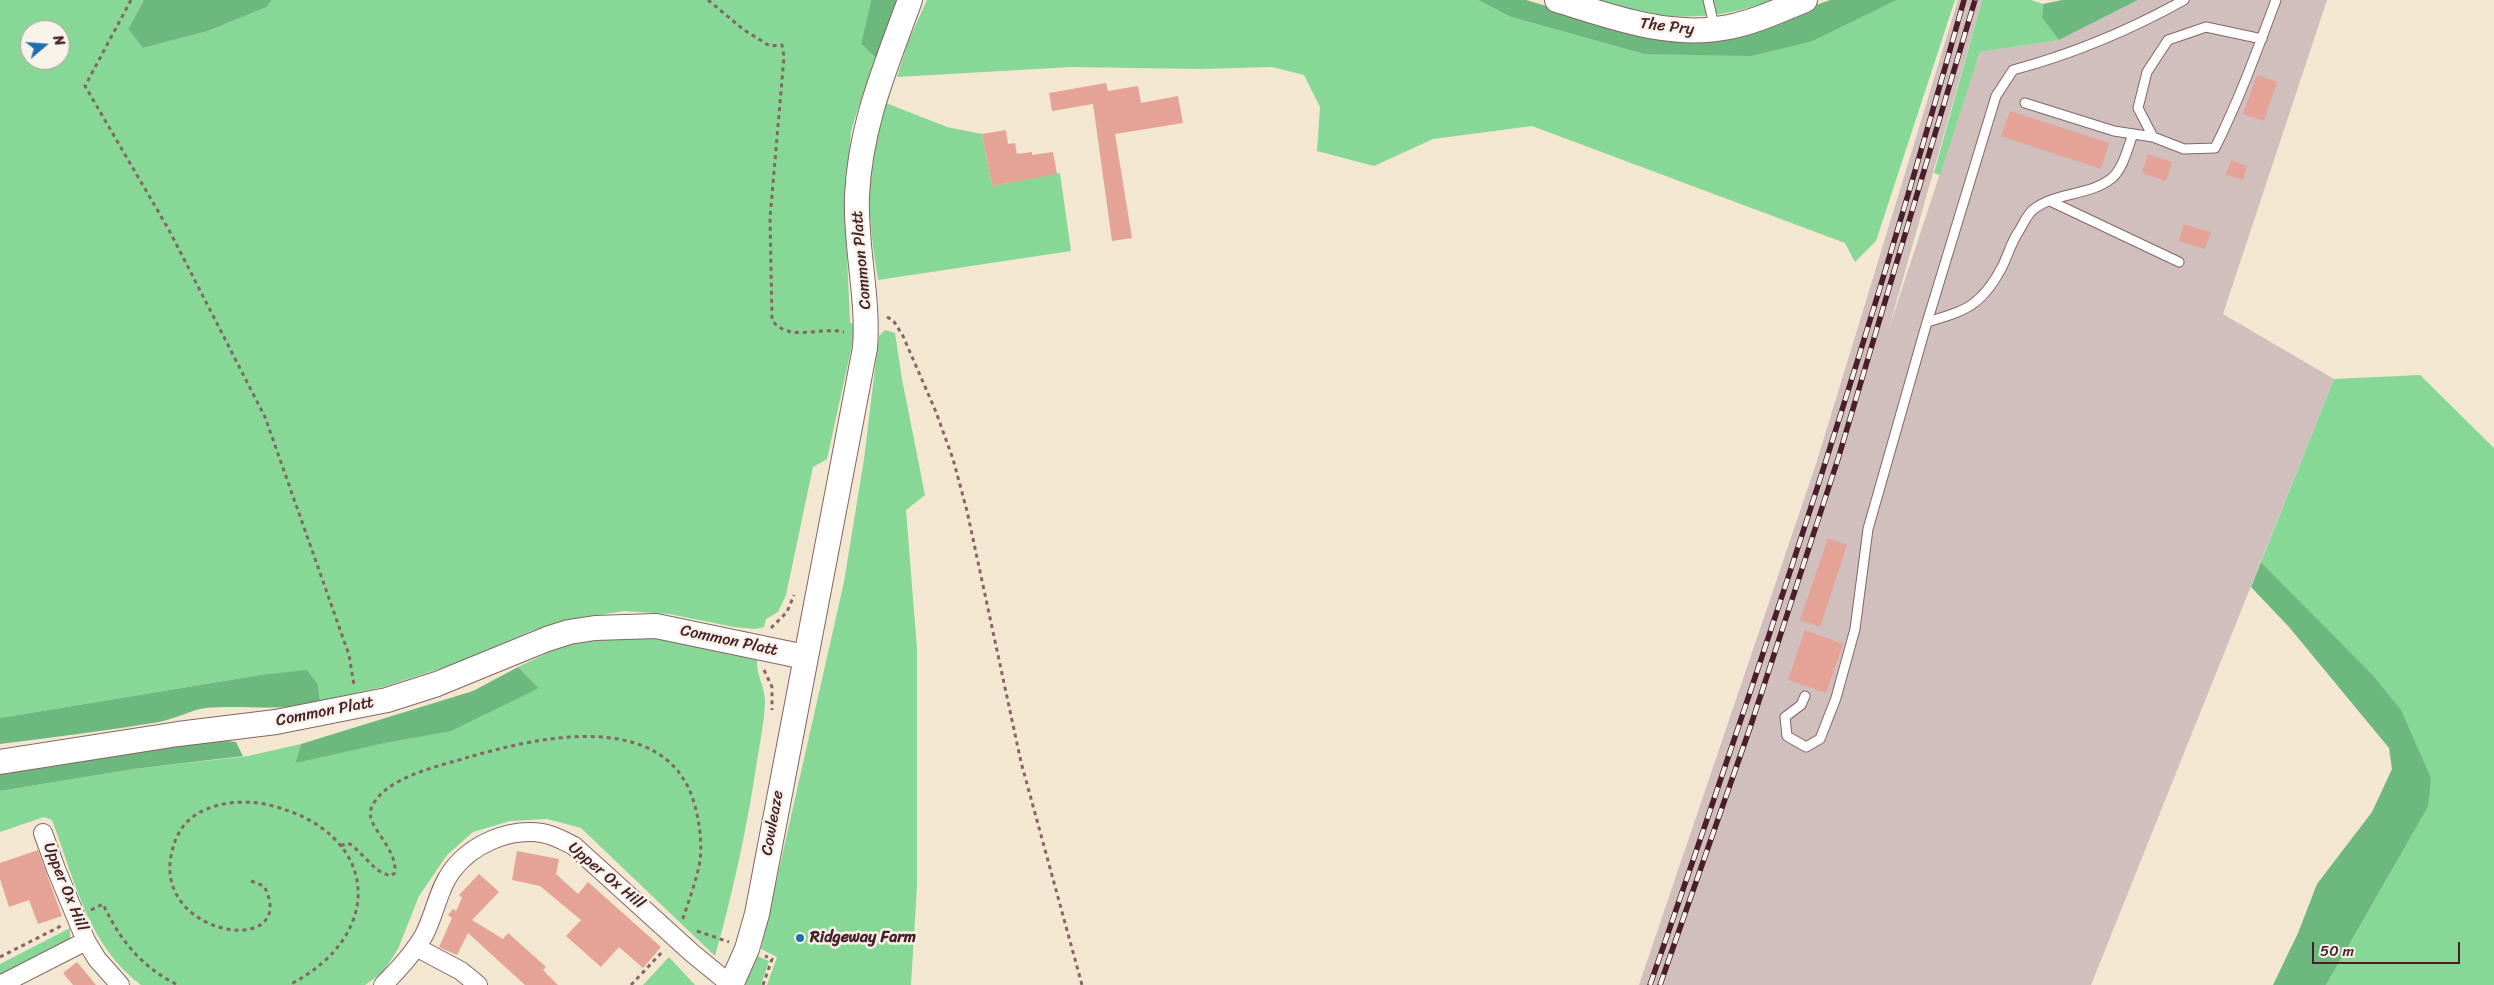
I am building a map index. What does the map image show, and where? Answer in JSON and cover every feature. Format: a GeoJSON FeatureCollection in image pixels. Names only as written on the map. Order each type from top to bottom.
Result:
{"type":"FeatureCollection","features":[{"type":"Feature","properties":{"kind":"main road","name":"Common Platt"},"geometry":{"type":"LineString","coordinates":[[0,762],[178,734],[276,722],[357,706],[438,684],[547,639],[569,632],[596,628],[656,626],[805,657],[866,335],[866,307],[859,246],[857,197],[861,152],[870,108],[910,0]]}},
{"type":"Feature","properties":{"kind":"main road","name":"The Pry"},"geometry":{"type":"LineString","coordinates":[[1557,0],[1656,28],[1678,31],[1715,29],[1750,22],[1805,0]]}},
{"type":"Feature","properties":{"kind":"main road","name":"Cowleaze"},"geometry":{"type":"LineString","coordinates":[[731,985],[747,949],[757,914],[805,657]]}},
{"type":"Feature","properties":{"kind":"street","name":"Upper Ox Hill"},"geometry":{"type":"LineString","coordinates":[[383,985],[416,947],[434,913],[442,888],[462,860],[478,847],[497,838],[531,832],[557,837],[574,846],[731,985]]}},
{"type":"Feature","properties":{"kind":"street","name":"Upper Ox Hill"},"geometry":{"type":"LineString","coordinates":[[43,833],[86,941],[97,959],[120,985]]}},
{"type":"Feature","properties":{"kind":"street","name":"Upper Ox Hill"},"geometry":{"type":"LineString","coordinates":[[0,985],[86,941]]}},
{"type":"Feature","properties":{"kind":"street"},"geometry":{"type":"LineString","coordinates":[[416,947],[461,971],[478,985]]}},
{"type":"Feature","properties":{"kind":"lane"},"geometry":{"type":"LineString","coordinates":[[1708,0],[1715,29]]}},
{"type":"Feature","properties":{"kind":"lane"},"geometry":{"type":"LineString","coordinates":[[1805,696],[1801,705],[1786,717],[1787,736],[1806,747],[1820,739],[1836,698],[1855,629],[1868,529],[1927,322],[1996,96],[2013,70],[2054,60],[2116,34],[2184,0]]}},
{"type":"Feature","properties":{"kind":"lane"},"geometry":{"type":"LineString","coordinates":[[2026,102],[2114,131],[2153,137],[2184,149],[2215,148],[2242,93],[2276,0]]}},
{"type":"Feature","properties":{"kind":"lane"},"geometry":{"type":"LineString","coordinates":[[2153,137],[2138,108],[2147,72],[2168,40],[2206,27],[2262,39]]}},
{"type":"Feature","properties":{"kind":"lane"},"geometry":{"type":"LineString","coordinates":[[1927,322],[1966,310],[1985,293],[2001,269],[2015,236],[2033,209],[2050,201],[2090,189],[2112,178],[2124,158],[2133,134]]}},
{"type":"Feature","properties":{"kind":"lane"},"geometry":{"type":"LineString","coordinates":[[2050,201],[2179,262]]}},
{"type":"Feature","properties":{"kind":"path"},"geometry":{"type":"LineString","coordinates":[[132,0],[85,86],[169,230],[265,417],[349,656],[357,706]]}},
{"type":"Feature","properties":{"kind":"path"},"geometry":{"type":"LineString","coordinates":[[708,0],[744,30],[770,46],[782,45],[784,57],[770,218],[772,320],[777,326],[789,331],[813,333],[841,331],[854,336],[866,335]]}},
{"type":"Feature","properties":{"kind":"path"},"geometry":{"type":"LineString","coordinates":[[866,307],[893,320],[903,336],[936,412],[953,459],[967,511],[1021,762],[1082,985]]}},
{"type":"Feature","properties":{"kind":"path"},"geometry":{"type":"LineString","coordinates":[[341,846],[347,843],[352,846],[377,870],[390,876],[396,873],[394,857],[377,831],[370,815],[371,808],[399,780],[505,746],[538,739],[575,736],[634,744],[661,754],[678,770],[691,789],[697,812],[701,841],[699,866],[675,937],[631,985]]}},
{"type":"Feature","properties":{"kind":"path"},"geometry":{"type":"LineString","coordinates":[[251,881],[264,886],[269,896],[269,914],[263,924],[248,931],[230,930],[210,925],[193,914],[175,891],[170,870],[171,851],[178,832],[199,812],[212,806],[228,803],[261,803],[278,807],[313,822],[330,833],[341,846],[355,871],[358,904],[353,922],[341,945],[329,959],[307,976],[289,985]]}},
{"type":"Feature","properties":{"kind":"path"},"geometry":{"type":"LineString","coordinates":[[0,957],[103,904],[123,942],[136,956],[164,978],[178,985]]}},
{"type":"Feature","properties":{"kind":"shaded area"},"geometry":{"type":"Polygon","coordinates":[[[1958,0],[1982,0],[1889,328],[1980,52],[2059,40],[2138,0],[2327,0],[2223,314],[2334,379],[2091,985],[1639,985],[1816,464],[1958,0]]]}},
{"type":"Feature","properties":{"kind":"green space"},"geometry":{"type":"Polygon","coordinates":[[[0,0],[144,0],[128,29],[143,48],[208,31],[267,7],[272,0],[871,0],[861,44],[877,59],[863,93],[851,131],[845,213],[850,322],[856,327],[827,459],[813,467],[786,595],[778,612],[766,619],[764,627],[755,629],[734,627],[669,614],[624,611],[599,615],[531,631],[464,661],[383,687],[320,701],[318,685],[260,675],[0,718],[0,0]]]}},
{"type":"Feature","properties":{"kind":"green space"},"geometry":{"type":"Polygon","coordinates":[[[144,0],[272,0],[267,7],[208,31],[143,48],[128,29],[144,0]]]}},
{"type":"Feature","properties":{"kind":"green space"},"geometry":{"type":"Polygon","coordinates":[[[871,0],[904,0],[877,59],[861,44],[871,0]]]}},
{"type":"Feature","properties":{"kind":"green space"},"geometry":{"type":"Polygon","coordinates":[[[927,0],[1478,0],[1511,17],[1644,54],[1813,41],[1897,0],[1955,0],[1876,241],[1855,262],[1845,243],[1532,126],[1433,139],[1374,166],[1317,151],[1320,107],[1304,75],[1272,67],[1201,69],[1071,67],[897,77],[908,42],[927,0]]]}},
{"type":"Feature","properties":{"kind":"green space"},"geometry":{"type":"Polygon","coordinates":[[[1478,0],[1526,0],[1638,33],[1739,33],[1830,0],[1897,0],[1813,41],[1751,56],[1644,54],[1511,17],[1478,0]]]}},
{"type":"Feature","properties":{"kind":"green space"},"geometry":{"type":"Polygon","coordinates":[[[1594,0],[1772,0],[1728,13],[1706,16],[1683,16],[1639,12],[1594,0]]]}},
{"type":"Feature","properties":{"kind":"green space"},"geometry":{"type":"Polygon","coordinates":[[[1982,0],[2031,0],[2043,4],[2042,18],[2059,40],[1980,52],[1940,175],[1934,173],[1982,0]]]}},
{"type":"Feature","properties":{"kind":"green space"},"geometry":{"type":"Polygon","coordinates":[[[2062,0],[2138,0],[2059,40],[2042,18],[2043,4],[2062,0]]]}},
{"type":"Feature","properties":{"kind":"green space"},"geometry":{"type":"Polygon","coordinates":[[[886,103],[947,127],[982,134],[992,186],[1060,173],[1071,251],[878,280],[871,232],[869,184],[872,152],[886,103]]]}},
{"type":"Feature","properties":{"kind":"green space"},"geometry":{"type":"Polygon","coordinates":[[[885,330],[895,333],[925,495],[906,510],[917,649],[917,886],[911,985],[767,985],[777,957],[761,949],[844,582],[864,459],[879,336],[885,330]]]}},
{"type":"Feature","properties":{"kind":"green space"},"geometry":{"type":"Polygon","coordinates":[[[2420,375],[2494,448],[2494,985],[2326,985],[2428,807],[2370,672],[2261,562],[2334,379],[2420,375]]]}},
{"type":"Feature","properties":{"kind":"green space"},"geometry":{"type":"Polygon","coordinates":[[[2261,562],[2370,672],[2401,710],[2431,778],[2428,807],[2326,985],[2273,985],[2298,933],[2317,884],[2372,812],[2392,769],[2389,748],[2289,627],[2251,587],[2261,562]]]}},
{"type":"Feature","properties":{"kind":"green space"},"geometry":{"type":"Polygon","coordinates":[[[637,635],[681,642],[757,660],[765,698],[763,725],[734,884],[715,956],[581,828],[547,819],[510,821],[473,832],[447,855],[419,896],[398,949],[383,972],[365,985],[141,985],[123,969],[95,931],[76,887],[52,820],[44,817],[0,832],[0,791],[134,769],[248,756],[301,744],[295,762],[390,742],[539,688],[518,667],[572,641],[637,635]]]}},
{"type":"Feature","properties":{"kind":"green space"},"geometry":{"type":"Polygon","coordinates":[[[518,667],[539,688],[451,731],[295,763],[301,744],[473,691],[518,667]]]}},
{"type":"Feature","properties":{"kind":"green space"},"geometry":{"type":"Polygon","coordinates":[[[307,670],[318,685],[320,701],[306,705],[292,707],[206,708],[159,722],[0,744],[0,718],[260,675],[307,670]]]}},
{"type":"Feature","properties":{"kind":"green space"},"geometry":{"type":"Polygon","coordinates":[[[217,740],[236,742],[243,756],[134,769],[0,791],[0,772],[217,740]]]}},
{"type":"Feature","properties":{"kind":"green space"},"geometry":{"type":"Polygon","coordinates":[[[70,928],[70,939],[67,942],[0,976],[0,964],[70,928]]]}},
{"type":"Feature","properties":{"kind":"green space"},"geometry":{"type":"Polygon","coordinates":[[[755,955],[769,961],[761,985],[742,985],[755,955]]]}},
{"type":"Feature","properties":{"kind":"green space"},"geometry":{"type":"Polygon","coordinates":[[[669,957],[695,985],[643,985],[669,957]]]}},
{"type":"Feature","properties":{"kind":"building"},"geometry":{"type":"Polygon","coordinates":[[[2257,75],[2277,82],[2264,121],[2243,114],[2257,75]]]}},
{"type":"Feature","properties":{"kind":"building"},"geometry":{"type":"Polygon","coordinates":[[[1106,83],[1108,91],[1138,86],[1141,103],[1178,96],[1183,123],[1115,134],[1132,238],[1112,241],[1093,104],[1052,111],[1049,93],[1106,83]]]}},
{"type":"Feature","properties":{"kind":"building"},"geometry":{"type":"Polygon","coordinates":[[[2010,111],[2109,143],[2101,169],[2001,136],[2010,111]]]}},
{"type":"Feature","properties":{"kind":"building"},"geometry":{"type":"Polygon","coordinates":[[[1006,130],[1008,144],[1015,143],[1017,154],[1032,152],[1032,155],[1053,152],[1057,174],[992,186],[982,134],[1006,130]]]}},
{"type":"Feature","properties":{"kind":"building"},"geometry":{"type":"Polygon","coordinates":[[[2148,154],[2172,162],[2166,181],[2142,173],[2148,154]]]}},
{"type":"Feature","properties":{"kind":"building"},"geometry":{"type":"Polygon","coordinates":[[[2231,160],[2247,166],[2243,180],[2226,175],[2231,160]]]}},
{"type":"Feature","properties":{"kind":"building"},"geometry":{"type":"Polygon","coordinates":[[[2184,224],[2211,232],[2205,249],[2179,241],[2184,224]]]}},
{"type":"Feature","properties":{"kind":"building"},"geometry":{"type":"Polygon","coordinates":[[[1828,538],[1847,545],[1820,627],[1800,620],[1828,538]]]}},
{"type":"Feature","properties":{"kind":"building"},"geometry":{"type":"Polygon","coordinates":[[[1805,630],[1843,644],[1826,693],[1788,680],[1805,630]]]}},
{"type":"Feature","properties":{"kind":"building"},"geometry":{"type":"Polygon","coordinates":[[[38,850],[62,916],[38,924],[29,900],[9,907],[0,879],[0,863],[38,850]]]}},
{"type":"Feature","properties":{"kind":"building"},"geometry":{"type":"Polygon","coordinates":[[[517,851],[559,859],[556,874],[578,894],[588,882],[661,947],[643,968],[619,947],[601,967],[566,936],[581,920],[540,886],[512,880],[517,851]]]}},
{"type":"Feature","properties":{"kind":"building"},"geometry":{"type":"Polygon","coordinates":[[[479,874],[499,892],[472,920],[503,939],[508,933],[546,967],[543,970],[558,985],[525,985],[468,933],[457,955],[439,947],[452,918],[448,915],[453,909],[456,911],[462,898],[459,895],[479,874]]]}},
{"type":"Feature","properties":{"kind":"building"},"geometry":{"type":"Polygon","coordinates":[[[77,962],[96,985],[73,985],[63,973],[77,962]]]}},
{"type":"Feature","properties":{"kind":"railway"},"geometry":{"type":"LineString","coordinates":[[1650,985],[1734,741],[1815,495],[1892,248],[1964,0]]}},
{"type":"Feature","properties":{"kind":"railway"},"geometry":{"type":"LineString","coordinates":[[1660,985],[1751,725],[1838,459],[1975,0]]}},
{"type":"Feature","properties":{"kind":"place","name":"Ridgeway Farm"},"geometry":{"type":"Point","coordinates":[800,938]}}]}
